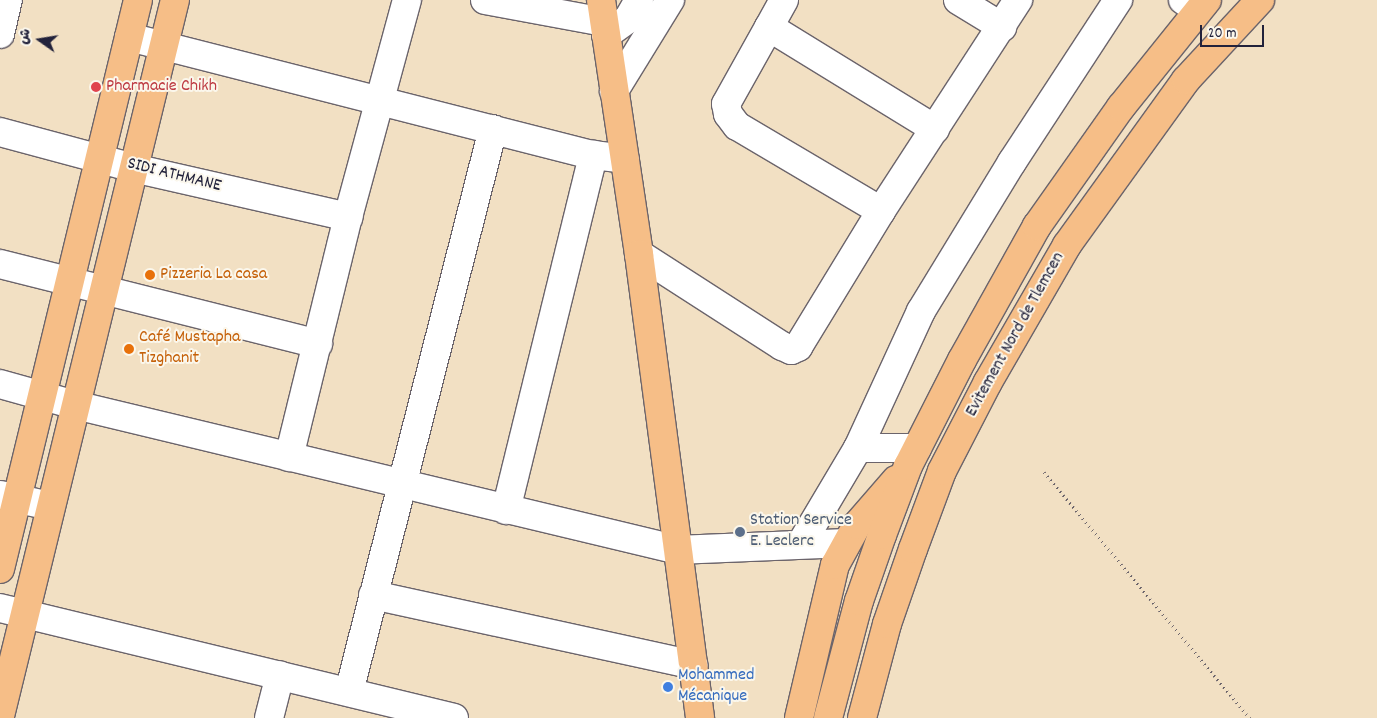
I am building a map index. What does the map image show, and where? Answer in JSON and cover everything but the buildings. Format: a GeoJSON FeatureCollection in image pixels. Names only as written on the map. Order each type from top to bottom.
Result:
{"type":"FeatureCollection","features":[{"type":"Feature","properties":{"kind":"main road"},"geometry":{"type":"LineString","coordinates":[[0,569],[8,497],[42,394],[138,0]]}},
{"type":"Feature","properties":{"kind":"main road"},"geometry":{"type":"LineString","coordinates":[[0,716],[12,610],[50,506],[175,0]]}},
{"type":"Feature","properties":{"kind":"main road","name":"Evitement Nord de Tlemcen"},"geometry":{"type":"LineString","coordinates":[[862,718],[887,624],[912,548],[942,471],[988,382],[1067,244],[1186,80],[1260,0]]}},
{"type":"Feature","properties":{"kind":"main road","name":"Evitement Nord de Tlemcen"},"geometry":{"type":"LineString","coordinates":[[828,718],[859,601],[913,457],[962,360],[1037,226],[1196,3]]}},
{"type":"Feature","properties":{"kind":"main road"},"geometry":{"type":"LineString","coordinates":[[604,19],[639,254],[700,718]]}},
{"type":"Feature","properties":{"kind":"main road"},"geometry":{"type":"LineString","coordinates":[[798,718],[827,589],[845,543],[913,457]]}},
{"type":"Feature","properties":{"kind":"street"},"geometry":{"type":"LineString","coordinates":[[0,34],[8,0]]}},
{"type":"Feature","properties":{"kind":"street"},"geometry":{"type":"LineString","coordinates":[[289,457],[348,217],[407,0]]}},
{"type":"Feature","properties":{"kind":"street"},"geometry":{"type":"LineString","coordinates":[[485,0],[604,19],[628,19],[640,0]]}},
{"type":"Feature","properties":{"kind":"street"},"geometry":{"type":"LineString","coordinates":[[614,91],[670,0]]}},
{"type":"Feature","properties":{"kind":"street"},"geometry":{"type":"LineString","coordinates":[[784,0],[726,104],[728,114],[737,126],[881,211]]}},
{"type":"Feature","properties":{"kind":"street"},"geometry":{"type":"LineString","coordinates":[[958,0],[1002,27]]}},
{"type":"Feature","properties":{"kind":"street"},"geometry":{"type":"LineString","coordinates":[[639,254],[791,350],[798,347],[881,211],[1018,0]]}},
{"type":"Feature","properties":{"kind":"street"},"geometry":{"type":"LineString","coordinates":[[801,544],[858,448],[921,311],[1012,162],[1118,0]]}},
{"type":"Feature","properties":{"kind":"street"},"geometry":{"type":"LineString","coordinates":[[769,27],[935,129]]}},
{"type":"Feature","properties":{"kind":"street"},"geometry":{"type":"LineString","coordinates":[[129,38],[593,155],[625,159]]}},
{"type":"Feature","properties":{"kind":"street"},"geometry":{"type":"LineString","coordinates":[[349,692],[400,484],[493,129]]}},
{"type":"Feature","properties":{"kind":"street","name":"SIDI ATHMANE"},"geometry":{"type":"LineString","coordinates":[[0,132],[100,156],[133,168],[348,217]]}},
{"type":"Feature","properties":{"kind":"street"},"geometry":{"type":"LineString","coordinates":[[506,510],[593,155]]}},
{"type":"Feature","properties":{"kind":"street"},"geometry":{"type":"LineString","coordinates":[[0,264],[318,344]]}},
{"type":"Feature","properties":{"kind":"street"},"geometry":{"type":"LineString","coordinates":[[0,384],[42,394],[75,405],[678,550],[845,543]]}},
{"type":"Feature","properties":{"kind":"street"},"geometry":{"type":"LineString","coordinates":[[858,448],[913,457]]}},
{"type":"Feature","properties":{"kind":"street"},"geometry":{"type":"LineString","coordinates":[[8,497],[50,506]]}},
{"type":"Feature","properties":{"kind":"street"},"geometry":{"type":"LineString","coordinates":[[373,595],[693,665]]}},
{"type":"Feature","properties":{"kind":"street"},"geometry":{"type":"LineString","coordinates":[[12,610],[454,718]]}},
{"type":"Feature","properties":{"kind":"street"},"geometry":{"type":"LineString","coordinates":[[270,718],[280,675]]}},
{"type":"Feature","properties":{"kind":"path"},"geometry":{"type":"LineString","coordinates":[[1044,472],[1250,718]]}},
{"type":"Feature","properties":{"kind":"place","name":"Pharmacie Chikh"},"geometry":{"type":"Point","coordinates":[96,87]}},
{"type":"Feature","properties":{"kind":"place","name":"Pizzeria La casa"},"geometry":{"type":"Point","coordinates":[150,275]}},
{"type":"Feature","properties":{"kind":"place","name":"Café Mustapha Tizghanit"},"geometry":{"type":"Point","coordinates":[129,349]}},
{"type":"Feature","properties":{"kind":"place","name":"Station Service E. Leclerc"},"geometry":{"type":"Point","coordinates":[740,532]}},
{"type":"Feature","properties":{"kind":"place","name":"Mohammed Mécanique"},"geometry":{"type":"Point","coordinates":[668,687]}}]}
